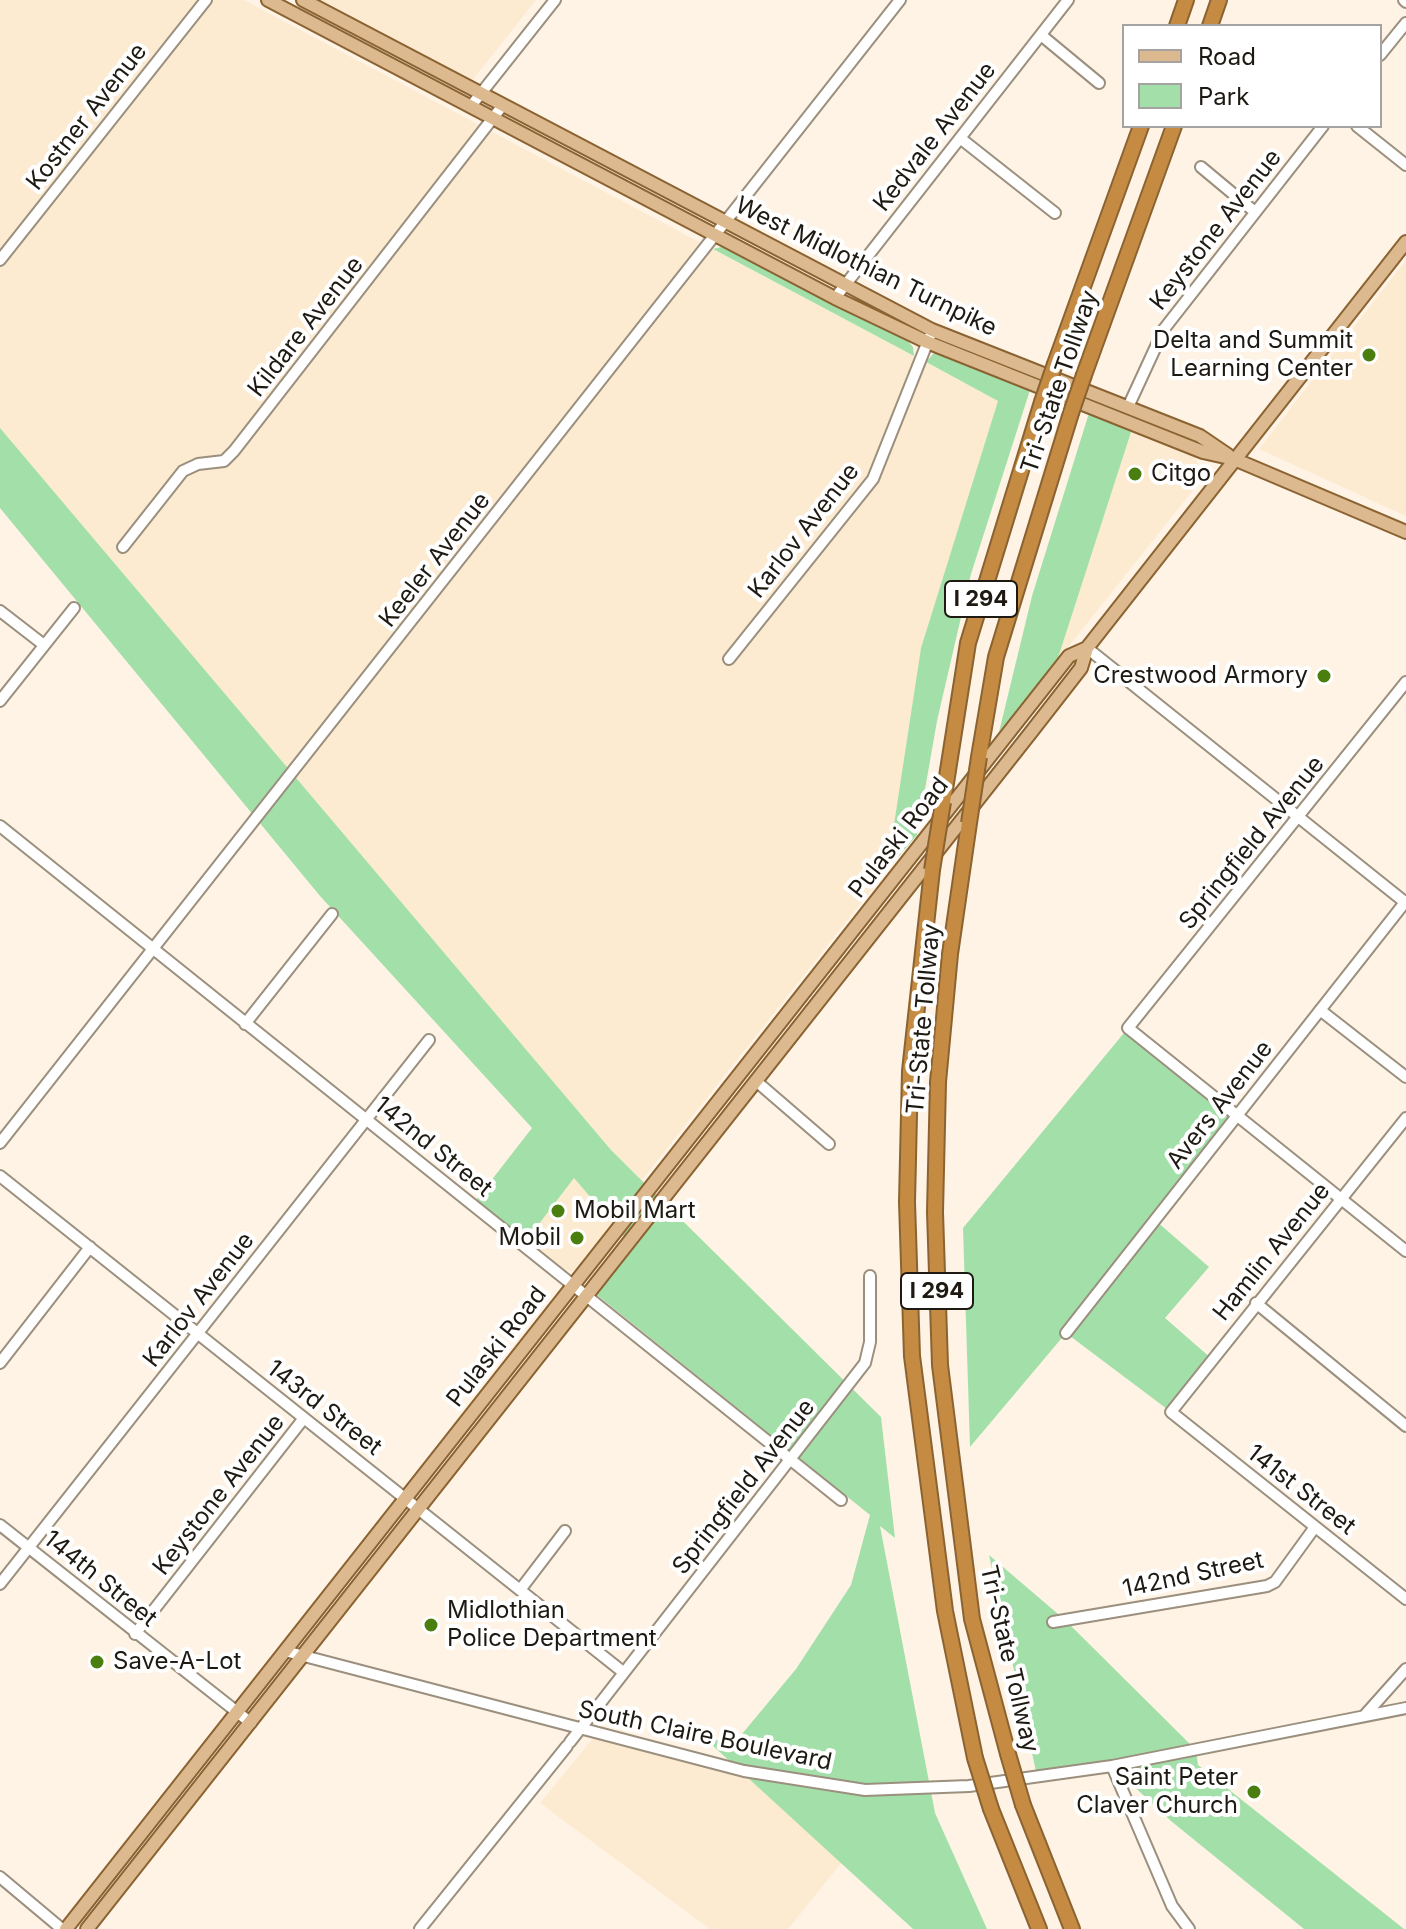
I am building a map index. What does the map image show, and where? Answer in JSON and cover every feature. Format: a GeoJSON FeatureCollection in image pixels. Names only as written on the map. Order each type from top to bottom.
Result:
{"type":"FeatureCollection","features":[{"type":"Feature","properties":{"kind":"highway"},"geometry":{"type":"LineString","coordinates":[[1178,24],[1186,0]]}},
{"type":"Feature","properties":{"kind":"highway"},"geometry":{"type":"LineString","coordinates":[[1211,24],[1219,0]]}},
{"type":"Feature","properties":{"kind":"highway","name":"Tri-State Tollway"},"geometry":{"type":"LineString","coordinates":[[1039,1929],[991,1809],[975,1758],[945,1611],[912,1356],[907,1202],[910,1071],[932,870],[968,643],[1042,402],[1140,128]]}},
{"type":"Feature","properties":{"kind":"highway","name":"Tri-State Tollway"},"geometry":{"type":"LineString","coordinates":[[1072,1929],[1023,1805],[972,1619],[940,1365],[935,1212],[938,1082],[950,954],[996,657],[1071,413],[1173,128]]}},
{"type":"Feature","properties":{"kind":"main road","name":"West Midlothian Turnpike"},"geometry":{"type":"LineString","coordinates":[[268,0],[835,298],[1203,452],[1234,459]]}},
{"type":"Feature","properties":{"kind":"main road","name":"West Midlothian Turnpike"},"geometry":{"type":"LineString","coordinates":[[303,0],[845,285],[929,336],[1200,436],[1234,459]]}},
{"type":"Feature","properties":{"kind":"main road","name":"Pulaski Road"},"geometry":{"type":"LineString","coordinates":[[87,1929],[1081,668],[1087,648],[1406,242]]}},
{"type":"Feature","properties":{"kind":"main road"},"geometry":{"type":"LineString","coordinates":[[1234,459],[1406,532]]}},
{"type":"Feature","properties":{"kind":"main road","name":"Pulaski Road"},"geometry":{"type":"LineString","coordinates":[[64,1929],[407,1499],[1069,656],[1087,648]]}},
{"type":"Feature","properties":{"kind":"street","name":"Kostner Avenue"},"geometry":{"type":"LineString","coordinates":[[0,260],[206,0]]}},
{"type":"Feature","properties":{"kind":"street"},"geometry":{"type":"LineString","coordinates":[[471,106],[555,0]]}},
{"type":"Feature","properties":{"kind":"street","name":"Keeler Avenue"},"geometry":{"type":"LineString","coordinates":[[0,1143],[900,0]]}},
{"type":"Feature","properties":{"kind":"street","name":"Kedvale Avenue"},"geometry":{"type":"LineString","coordinates":[[835,298],[1068,0]]}},
{"type":"Feature","properties":{"kind":"street"},"geometry":{"type":"LineString","coordinates":[[1382,53],[1406,23]]}},
{"type":"Feature","properties":{"kind":"street"},"geometry":{"type":"LineString","coordinates":[[1041,35],[1099,83]]}},
{"type":"Feature","properties":{"kind":"street","name":"Kildare Avenue"},"geometry":{"type":"LineString","coordinates":[[123,547],[183,471],[198,464],[224,461],[234,451],[503,105]]}},
{"type":"Feature","properties":{"kind":"street","name":"Keystone Avenue"},"geometry":{"type":"LineString","coordinates":[[1128,407],[1164,329],[1321,128]]}},
{"type":"Feature","properties":{"kind":"street"},"geometry":{"type":"LineString","coordinates":[[1360,128],[1406,165]]}},
{"type":"Feature","properties":{"kind":"street"},"geometry":{"type":"LineString","coordinates":[[960,138],[1055,213]]}},
{"type":"Feature","properties":{"kind":"street"},"geometry":{"type":"LineString","coordinates":[[1201,167],[1255,212]]}},
{"type":"Feature","properties":{"kind":"street","name":"Karlov Avenue"},"geometry":{"type":"LineString","coordinates":[[729,659],[873,479],[929,336]]}},
{"type":"Feature","properties":{"kind":"street"},"geometry":{"type":"LineString","coordinates":[[0,701],[74,608]]}},
{"type":"Feature","properties":{"kind":"street"},"geometry":{"type":"LineString","coordinates":[[0,611],[44,645]]}},
{"type":"Feature","properties":{"kind":"street"},"geometry":{"type":"LineString","coordinates":[[1087,648],[1406,902]]}},
{"type":"Feature","properties":{"kind":"street","name":"Springfield Avenue"},"geometry":{"type":"LineString","coordinates":[[1237,1115],[1128,1028],[1406,682]]}},
{"type":"Feature","properties":{"kind":"street","name":"142nd Street"},"geometry":{"type":"LineString","coordinates":[[0,826],[841,1500]]}},
{"type":"Feature","properties":{"kind":"street","name":"Avers Avenue"},"geometry":{"type":"LineString","coordinates":[[1066,1333],[1406,902]]}},
{"type":"Feature","properties":{"kind":"street"},"geometry":{"type":"LineString","coordinates":[[245,1024],[332,914]]}},
{"type":"Feature","properties":{"kind":"street"},"geometry":{"type":"LineString","coordinates":[[1320,1010],[1406,1077]]}},
{"type":"Feature","properties":{"kind":"street","name":"Karlov Avenue"},"geometry":{"type":"LineString","coordinates":[[0,1584],[429,1040]]}},
{"type":"Feature","properties":{"kind":"street"},"geometry":{"type":"LineString","coordinates":[[756,1081],[829,1144]]}},
{"type":"Feature","properties":{"kind":"street"},"geometry":{"type":"LineString","coordinates":[[1237,1115],[1406,1251]]}},
{"type":"Feature","properties":{"kind":"street","name":"Hamlin Avenue"},"geometry":{"type":"LineString","coordinates":[[1171,1412],[1406,1118]]}},
{"type":"Feature","properties":{"kind":"street","name":"143rd Street"},"geometry":{"type":"LineString","coordinates":[[0,1176],[623,1672]]}},
{"type":"Feature","properties":{"kind":"street"},"geometry":{"type":"LineString","coordinates":[[0,1363],[90,1247]]}},
{"type":"Feature","properties":{"kind":"street","name":"Springfield Avenue"},"geometry":{"type":"LineString","coordinates":[[420,1929],[569,1744],[865,1363],[870,1342],[870,1276]]}},
{"type":"Feature","properties":{"kind":"street"},"geometry":{"type":"LineString","coordinates":[[1256,1303],[1406,1426]]}},
{"type":"Feature","properties":{"kind":"street","name":"141st Street"},"geometry":{"type":"LineString","coordinates":[[1171,1412],[1406,1599]]}},
{"type":"Feature","properties":{"kind":"street","name":"Keystone Avenue"},"geometry":{"type":"LineString","coordinates":[[135,1634],[304,1418]]}},
{"type":"Feature","properties":{"kind":"street","name":"144th Street"},"geometry":{"type":"LineString","coordinates":[[0,1525],[251,1723]]}},
{"type":"Feature","properties":{"kind":"street","name":"142nd Street"},"geometry":{"type":"LineString","coordinates":[[1053,1622],[1267,1586],[1275,1582],[1315,1527]]}},
{"type":"Feature","properties":{"kind":"street"},"geometry":{"type":"LineString","coordinates":[[520,1590],[565,1531]]}},
{"type":"Feature","properties":{"kind":"street","name":"South Claire Boulevard"},"geometry":{"type":"LineString","coordinates":[[285,1651],[744,1771],[865,1790],[969,1786],[1112,1766],[1348,1722],[1365,1715],[1406,1708]]}},
{"type":"Feature","properties":{"kind":"street"},"geometry":{"type":"LineString","coordinates":[[1365,1715],[1406,1669]]}},
{"type":"Feature","properties":{"kind":"street"},"geometry":{"type":"LineString","coordinates":[[1112,1766],[1172,1906],[1189,1929]]}},
{"type":"Feature","properties":{"kind":"street"},"geometry":{"type":"LineString","coordinates":[[0,1877],[64,1929]]}},
{"type":"Feature","properties":{"kind":"shaded area"},"geometry":{"type":"Polygon","coordinates":[[[0,0],[244,0],[998,401],[921,648],[887,870],[642,1180],[611,1150],[0,428],[0,0]]]}},
{"type":"Feature","properties":{"kind":"shaded area"},"geometry":{"type":"Polygon","coordinates":[[[316,0],[536,0],[471,82],[316,0]]]}},
{"type":"Feature","properties":{"kind":"shaded area","name":"Delta and Summit Learning Center"},"geometry":{"type":"Polygon","coordinates":[[[1406,260],[1406,516],[1259,449],[1406,260]]]}},
{"type":"Feature","properties":{"kind":"shaded area"},"geometry":{"type":"Polygon","coordinates":[[[1132,429],[1192,453],[1203,471],[1201,480],[1057,661],[1132,429]]]}},
{"type":"Feature","properties":{"kind":"shaded area"},"geometry":{"type":"Polygon","coordinates":[[[574,1178],[614,1225],[576,1271],[562,1270],[526,1241],[574,1178]]]}},
{"type":"Feature","properties":{"kind":"shaded area"},"geometry":{"type":"Polygon","coordinates":[[[594,1737],[746,1775],[842,1862],[788,1929],[710,1929],[540,1803],[594,1737]]]}},
{"type":"Feature","properties":{"kind":"green space"},"geometry":{"type":"Polygon","coordinates":[[[721,247],[907,340],[913,347],[914,356],[713,249],[721,247]]]}},
{"type":"Feature","properties":{"kind":"green space"},"geometry":{"type":"Polygon","coordinates":[[[934,353],[1030,390],[971,574],[937,721],[917,835],[887,870],[921,648],[998,401],[926,362],[934,353]]]}},
{"type":"Feature","properties":{"kind":"green space"},"geometry":{"type":"Polygon","coordinates":[[[1089,413],[1132,429],[1057,661],[999,732],[1032,596],[1089,413]]]}},
{"type":"Feature","properties":{"kind":"green space"},"geometry":{"type":"Polygon","coordinates":[[[0,428],[611,1150],[881,1417],[895,1538],[880,1526],[935,1813],[987,1929],[913,1929],[700,1734],[732,1746],[796,1669],[851,1585],[870,1515],[597,1295],[633,1247],[574,1178],[526,1241],[476,1200],[532,1128],[320,896],[0,508],[0,428]]]}},
{"type":"Feature","properties":{"kind":"green space"},"geometry":{"type":"Polygon","coordinates":[[[1128,1028],[1237,1115],[1155,1220],[1209,1267],[1165,1318],[1212,1359],[1171,1412],[1066,1333],[970,1447],[963,1228],[1128,1028]]]}},
{"type":"Feature","properties":{"kind":"green space"},"geometry":{"type":"Polygon","coordinates":[[[989,1555],[1065,1620],[1196,1750],[1198,1765],[1404,1929],[1304,1929],[1171,1821],[1112,1766],[1037,1776],[989,1555]]]}},
{"type":"Feature","properties":{"kind":"place","name":"Delta and Summit Learning Center"},"geometry":{"type":"Point","coordinates":[1369,355]}},
{"type":"Feature","properties":{"kind":"place","name":"Citgo"},"geometry":{"type":"Point","coordinates":[1135,474]}},
{"type":"Feature","properties":{"kind":"place","name":"Crestwood Armory"},"geometry":{"type":"Point","coordinates":[1324,676]}},
{"type":"Feature","properties":{"kind":"place","name":"Mobil Mart"},"geometry":{"type":"Point","coordinates":[558,1211]}},
{"type":"Feature","properties":{"kind":"place","name":"Mobil"},"geometry":{"type":"Point","coordinates":[577,1238]}},
{"type":"Feature","properties":{"kind":"place","name":"Midlothian Police Department"},"geometry":{"type":"Point","coordinates":[431,1625]}},
{"type":"Feature","properties":{"kind":"place","name":"Save-A-Lot"},"geometry":{"type":"Point","coordinates":[97,1662]}},
{"type":"Feature","properties":{"kind":"place","name":"Saint Peter Claver Church"},"geometry":{"type":"Point","coordinates":[1254,1792]}}]}
